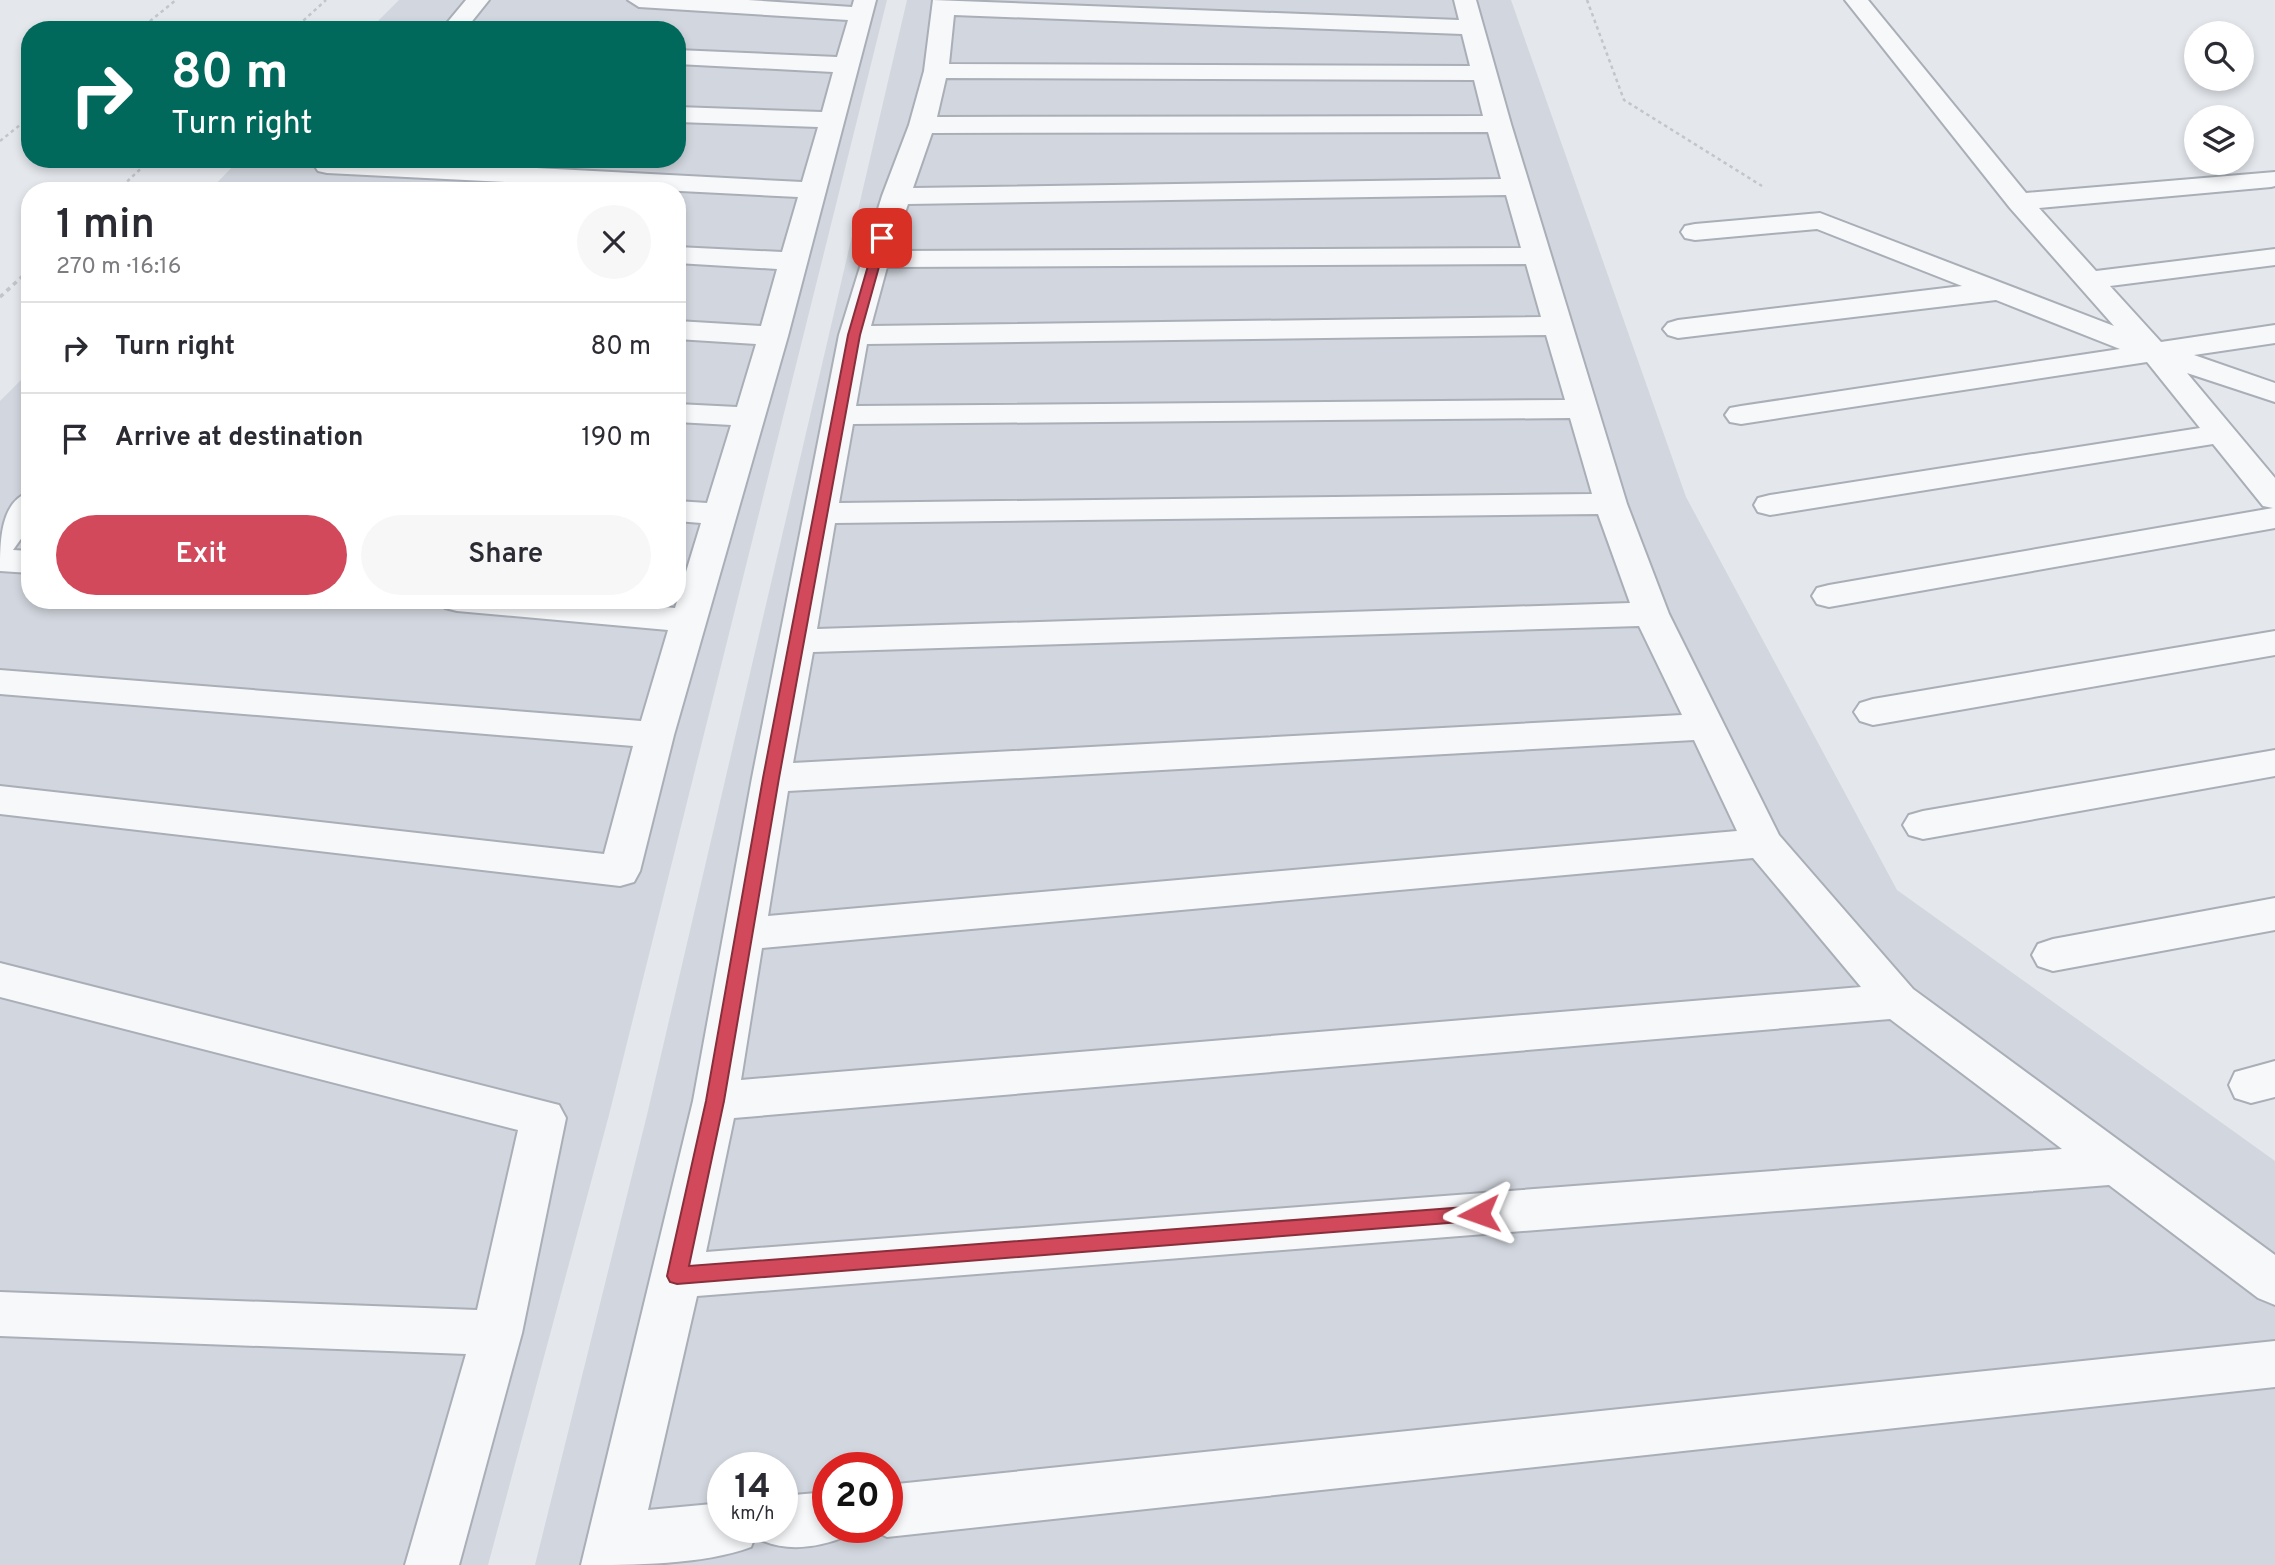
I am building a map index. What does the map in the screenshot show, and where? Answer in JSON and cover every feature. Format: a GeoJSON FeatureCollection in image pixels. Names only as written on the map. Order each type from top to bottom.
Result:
{"type":"FeatureCollection","features":[{"type":"Feature","properties":{"kind":"lane"},"geometry":{"type":"LineString","coordinates":[[460,21],[478,0]]}},
{"type":"Feature","properties":{"kind":"lane"},"geometry":{"type":"LineString","coordinates":[[0,800],[620,871],[655,735],[773,336],[810,190],[863,7],[639,0]]}},
{"type":"Feature","properties":{"kind":"lane"},"geometry":{"type":"LineString","coordinates":[[1856,0],[2019,202],[2153,351],[2275,499]]}},
{"type":"Feature","properties":{"kind":"lane"},"geometry":{"type":"LineString","coordinates":[[707,1533],[610,1553],[677,1276],[715,1101],[771,778],[854,335],[895,196],[922,125],[936,71],[944,4],[1469,14],[1498,124],[1611,504],[1651,614],[1763,843],[1898,1001],[2114,1166],[2275,1283]]}},
{"type":"Feature","properties":{"kind":"lane"},"geometry":{"type":"LineString","coordinates":[[686,57],[848,65]]}},
{"type":"Feature","properties":{"kind":"lane"},"geometry":{"type":"LineString","coordinates":[[936,71],[1484,73]]}},
{"type":"Feature","properties":{"kind":"lane"},"geometry":{"type":"LineString","coordinates":[[686,114],[832,120]]}},
{"type":"Feature","properties":{"kind":"lane"},"geometry":{"type":"LineString","coordinates":[[922,125],[1498,124]]}},
{"type":"Feature","properties":{"kind":"lane"},"geometry":{"type":"LineString","coordinates":[[324,169],[625,182]]}},
{"type":"Feature","properties":{"kind":"lane"},"geometry":{"type":"LineString","coordinates":[[2019,202],[2271,179]]}},
{"type":"Feature","properties":{"kind":"lane"},"geometry":{"type":"LineString","coordinates":[[686,185],[810,190]]}},
{"type":"Feature","properties":{"kind":"lane"},"geometry":{"type":"LineString","coordinates":[[895,196],[1518,187]]}},
{"type":"Feature","properties":{"kind":"lane"},"geometry":{"type":"LineString","coordinates":[[1695,232],[1819,221],[2153,351],[2275,393]]}},
{"type":"Feature","properties":{"kind":"lane"},"geometry":{"type":"LineString","coordinates":[[686,255],[794,261]]}},
{"type":"Feature","properties":{"kind":"lane"},"geometry":{"type":"LineString","coordinates":[[875,259],[1539,256]]}},
{"type":"Feature","properties":{"kind":"lane"},"geometry":{"type":"LineString","coordinates":[[2089,280],[2275,257]]}},
{"type":"Feature","properties":{"kind":"lane"},"geometry":{"type":"LineString","coordinates":[[1678,329],[2002,290]]}},
{"type":"Feature","properties":{"kind":"lane"},"geometry":{"type":"LineString","coordinates":[[854,335],[1558,326]]}},
{"type":"Feature","properties":{"kind":"lane"},"geometry":{"type":"LineString","coordinates":[[686,331],[773,336]]}},
{"type":"Feature","properties":{"kind":"lane"},"geometry":{"type":"LineString","coordinates":[[1741,415],[2275,334]]}},
{"type":"Feature","properties":{"kind":"lane"},"geometry":{"type":"LineString","coordinates":[[838,415],[1581,409]]}},
{"type":"Feature","properties":{"kind":"lane"},"geometry":{"type":"LineString","coordinates":[[686,413],[747,417]]}},
{"type":"Feature","properties":{"kind":"lane"},"geometry":{"type":"LineString","coordinates":[[1770,505],[2219,434]]}},
{"type":"Feature","properties":{"kind":"lane"},"geometry":{"type":"LineString","coordinates":[[821,513],[1611,504]]}},
{"type":"Feature","properties":{"kind":"lane"},"geometry":{"type":"LineString","coordinates":[[686,511],[721,514]]}},
{"type":"Feature","properties":{"kind":"lane"},"geometry":{"type":"LineString","coordinates":[[0,544],[21,515]]}},
{"type":"Feature","properties":{"kind":"lane"},"geometry":{"type":"LineString","coordinates":[[1829,596],[2275,518]]}},
{"type":"Feature","properties":{"kind":"lane"},"geometry":{"type":"LineString","coordinates":[[0,560],[21,561]]}},
{"type":"Feature","properties":{"kind":"lane"},"geometry":{"type":"LineString","coordinates":[[556,609],[689,621]]}},
{"type":"Feature","properties":{"kind":"lane"},"geometry":{"type":"LineString","coordinates":[[798,641],[1651,614]]}},
{"type":"Feature","properties":{"kind":"lane"},"geometry":{"type":"LineString","coordinates":[[1873,712],[2275,643]]}},
{"type":"Feature","properties":{"kind":"lane"},"geometry":{"type":"LineString","coordinates":[[0,682],[655,735]]}},
{"type":"Feature","properties":{"kind":"lane"},"geometry":{"type":"LineString","coordinates":[[771,778],[1707,726]]}},
{"type":"Feature","properties":{"kind":"lane"},"geometry":{"type":"LineString","coordinates":[[1923,825],[2275,763]]}},
{"type":"Feature","properties":{"kind":"lane"},"geometry":{"type":"LineString","coordinates":[[745,934],[1763,843]]}},
{"type":"Feature","properties":{"kind":"lane"},"geometry":{"type":"LineString","coordinates":[[2053,955],[2275,914]]}},
{"type":"Feature","properties":{"kind":"lane"},"geometry":{"type":"LineString","coordinates":[[0,980],[543,1118],[498,1333],[432,1565]]}},
{"type":"Feature","properties":{"kind":"lane"},"geometry":{"type":"LineString","coordinates":[[715,1101],[1898,1001]]}},
{"type":"Feature","properties":{"kind":"lane"},"geometry":{"type":"LineString","coordinates":[[677,1276],[2114,1166]]}},
{"type":"Feature","properties":{"kind":"lane"},"geometry":{"type":"LineString","coordinates":[[0,1314],[498,1333]]}},
{"type":"Feature","properties":{"kind":"lane"},"geometry":{"type":"LineString","coordinates":[[903,1509],[2275,1363]]}},
{"type":"Feature","properties":{"kind":"path"},"geometry":{"type":"LineString","coordinates":[[149,21],[176,0]]}},
{"type":"Feature","properties":{"kind":"path"},"geometry":{"type":"LineString","coordinates":[[303,21],[326,0]]}},
{"type":"Feature","properties":{"kind":"path"},"geometry":{"type":"LineString","coordinates":[[1587,0],[1624,100],[1819,221]]}},
{"type":"Feature","properties":{"kind":"path"},"geometry":{"type":"LineString","coordinates":[[0,141],[21,124]]}},
{"type":"Feature","properties":{"kind":"path"},"geometry":{"type":"LineString","coordinates":[[127,182],[141,168]]}},
{"type":"Feature","properties":{"kind":"path"},"geometry":{"type":"LineString","coordinates":[[0,297],[21,278]]}},
{"type":"Feature","properties":{"kind":"shaded area"},"geometry":{"type":"Polygon","coordinates":[[[399,0],[887,0],[609,1115],[488,1565],[0,1565],[0,401],[21,380],[21,609],[686,609],[686,182],[218,182],[231,168],[686,168],[686,21],[378,21],[399,0]]]}},
{"type":"Feature","properties":{"kind":"shaded area"},"geometry":{"type":"Polygon","coordinates":[[[907,0],[1511,0],[1686,497],[1897,890],[2275,1161],[2275,1565],[535,1565],[647,1115],[907,0]]]}},
{"type":"Feature","properties":{"kind":"route"},"geometry":{"type":"LineString","coordinates":[[882,238],[854,335],[838,415],[715,1101],[677,1276],[1479,1214]]}}]}
